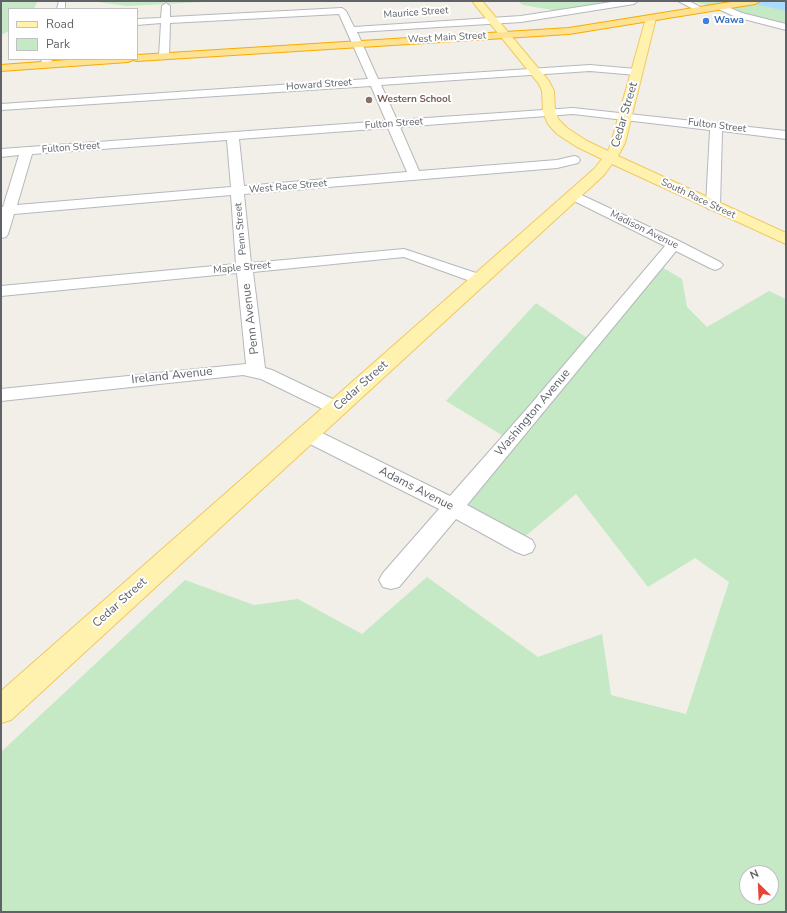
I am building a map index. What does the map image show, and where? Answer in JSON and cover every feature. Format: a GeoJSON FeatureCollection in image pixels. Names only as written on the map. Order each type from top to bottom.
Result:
{"type":"FeatureCollection","features":[{"type":"Feature","properties":{"kind":"highway","name":"West Main Street"},"geometry":{"type":"LineString","coordinates":[[138,58],[578,30],[755,1]]}},
{"type":"Feature","properties":{"kind":"highway"},"geometry":{"type":"LineString","coordinates":[[1,68],[46,62],[101,60]]}},
{"type":"Feature","properties":{"kind":"main road"},"geometry":{"type":"LineString","coordinates":[[481,5],[537,71],[547,87],[549,112]]}},
{"type":"Feature","properties":{"kind":"main road","name":"Cedar Street"},"geometry":{"type":"LineString","coordinates":[[1,710],[599,172],[616,151],[651,18]]}},
{"type":"Feature","properties":{"kind":"main road","name":"South Race Street"},"geometry":{"type":"LineString","coordinates":[[549,112],[553,121],[562,131],[582,144],[786,239]]}},
{"type":"Feature","properties":{"kind":"street"},"geometry":{"type":"LineString","coordinates":[[532,8],[559,12],[634,1]]}},
{"type":"Feature","properties":{"kind":"street"},"geometry":{"type":"LineString","coordinates":[[682,1],[702,10]]}},
{"type":"Feature","properties":{"kind":"street"},"geometry":{"type":"LineString","coordinates":[[469,10],[481,5],[497,8]]}},
{"type":"Feature","properties":{"kind":"street"},"geometry":{"type":"LineString","coordinates":[[164,56],[166,6]]}},
{"type":"Feature","properties":{"kind":"street"},"geometry":{"type":"LineString","coordinates":[[721,7],[739,15],[786,27]]}},
{"type":"Feature","properties":{"kind":"street","name":"Maurice Street"},"geometry":{"type":"LineString","coordinates":[[351,30],[525,19],[559,12]]}},
{"type":"Feature","properties":{"kind":"street"},"geometry":{"type":"LineString","coordinates":[[138,22],[346,15],[351,30],[414,176]]}},
{"type":"Feature","properties":{"kind":"street","name":"Howard Street"},"geometry":{"type":"LineString","coordinates":[[1,107],[590,68],[636,72]]}},
{"type":"Feature","properties":{"kind":"street","name":"Fulton Street"},"geometry":{"type":"LineString","coordinates":[[1,154],[573,111],[786,135]]}},
{"type":"Feature","properties":{"kind":"street"},"geometry":{"type":"LineString","coordinates":[[713,206],[716,126]]}},
{"type":"Feature","properties":{"kind":"street"},"geometry":{"type":"LineString","coordinates":[[233,136],[238,191]]}},
{"type":"Feature","properties":{"kind":"street"},"geometry":{"type":"LineString","coordinates":[[1,234],[5,210],[27,151]]}},
{"type":"Feature","properties":{"kind":"street","name":"West Race Street"},"geometry":{"type":"LineString","coordinates":[[5,210],[557,164],[574,160]]}},
{"type":"Feature","properties":{"kind":"street","name":"Penn Street"},"geometry":{"type":"LineString","coordinates":[[238,191],[245,268]]}},
{"type":"Feature","properties":{"kind":"street","name":"Madison Avenue"},"geometry":{"type":"LineString","coordinates":[[573,195],[714,265]]}},
{"type":"Feature","properties":{"kind":"street","name":"Washington Avenue"},"geometry":{"type":"LineString","coordinates":[[391,580],[674,244]]}},
{"type":"Feature","properties":{"kind":"street","name":"Maple Street"},"geometry":{"type":"LineString","coordinates":[[1,291],[404,253],[479,279]]}},
{"type":"Feature","properties":{"kind":"street","name":"Penn Avenue"},"geometry":{"type":"LineString","coordinates":[[245,268],[256,371]]}},
{"type":"Feature","properties":{"kind":"street","name":"Ireland Avenue"},"geometry":{"type":"LineString","coordinates":[[1,395],[243,369],[266,374],[336,408]]}},
{"type":"Feature","properties":{"kind":"street","name":"Adams Avenue"},"geometry":{"type":"LineString","coordinates":[[307,434],[453,507],[524,546]]}},
{"type":"Feature","properties":{"kind":"green space"},"geometry":{"type":"Polygon","coordinates":[[[1,1],[50,1],[37,2],[34,8],[8,8],[8,32],[1,35],[1,1]]]}},
{"type":"Feature","properties":{"kind":"green space"},"geometry":{"type":"Polygon","coordinates":[[[91,1],[223,1],[127,6],[91,1]]]}},
{"type":"Feature","properties":{"kind":"green space"},"geometry":{"type":"Polygon","coordinates":[[[518,1],[625,1],[558,11],[523,5],[518,1]]]}},
{"type":"Feature","properties":{"kind":"green space"},"geometry":{"type":"Polygon","coordinates":[[[692,1],[752,1],[786,11],[786,27],[692,1]]]}},
{"type":"Feature","properties":{"kind":"green space"},"geometry":{"type":"Polygon","coordinates":[[[660,266],[682,279],[687,307],[707,327],[769,291],[786,299],[786,912],[1,912],[1,752],[185,580],[254,605],[298,599],[362,634],[427,577],[538,657],[602,634],[611,695],[686,714],[729,582],[695,558],[648,587],[576,494],[517,543],[459,503],[510,440],[446,401],[536,303],[593,342],[660,266]]]}},
{"type":"Feature","properties":{"kind":"water"},"geometry":{"type":"Polygon","coordinates":[[[749,1],[786,1],[786,11],[758,5],[749,1]]]}},
{"type":"Feature","properties":{"kind":"place","name":"Wawa"},"geometry":{"type":"Point","coordinates":[706,21]}},
{"type":"Feature","properties":{"kind":"place","name":"Western School"},"geometry":{"type":"Point","coordinates":[369,100]}}]}
